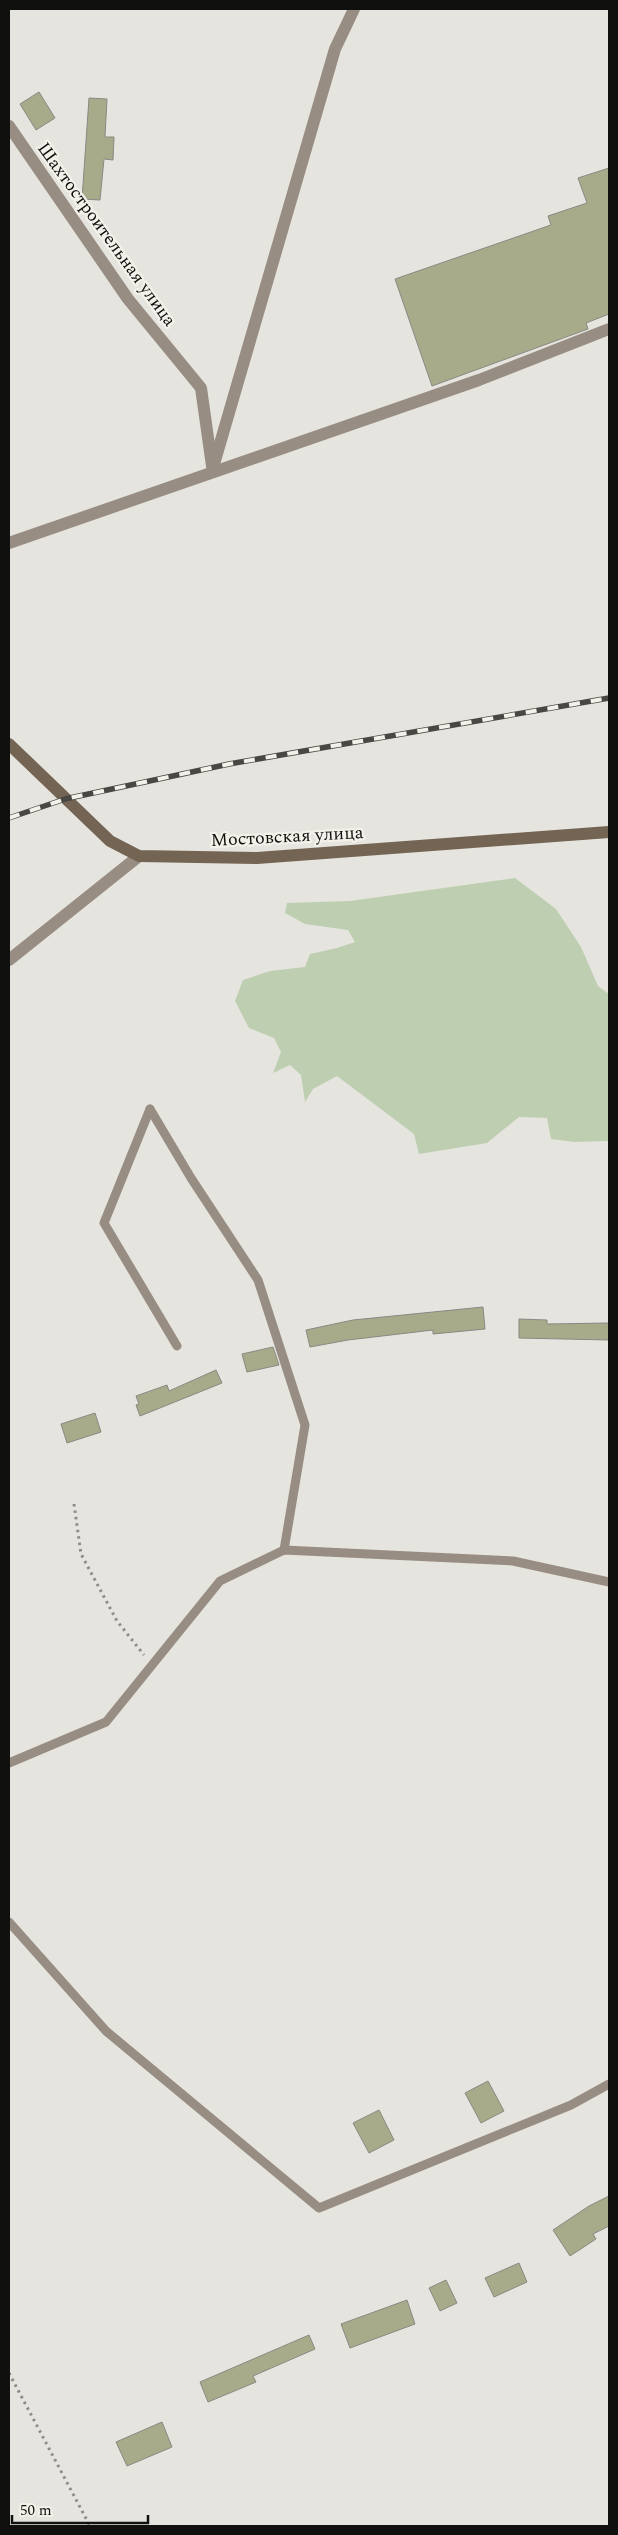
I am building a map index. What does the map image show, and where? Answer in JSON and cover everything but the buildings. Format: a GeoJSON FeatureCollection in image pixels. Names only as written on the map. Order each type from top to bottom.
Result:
{"type":"FeatureCollection","features":[{"type":"Feature","properties":{"kind":"street"},"geometry":{"type":"LineString","coordinates":[[212,471],[335,49],[354,9]]}},
{"type":"Feature","properties":{"kind":"street","name":"Шахтостроительная улица"},"geometry":{"type":"LineString","coordinates":[[9,126],[128,299],[200,388],[212,471]]}},
{"type":"Feature","properties":{"kind":"street"},"geometry":{"type":"LineString","coordinates":[[9,543],[212,471],[480,380],[609,329]]}},
{"type":"Feature","properties":{"kind":"street","name":"Мостовская улица"},"geometry":{"type":"LineString","coordinates":[[9,744],[110,841],[139,856],[257,858],[609,832]]}},
{"type":"Feature","properties":{"kind":"street"},"geometry":{"type":"LineString","coordinates":[[9,960],[139,856]]}},
{"type":"Feature","properties":{"kind":"lane"},"geometry":{"type":"LineString","coordinates":[[177,1346],[104,1223],[150,1109],[190,1178],[258,1280],[305,1425],[284,1550]]}},
{"type":"Feature","properties":{"kind":"lane"},"geometry":{"type":"LineString","coordinates":[[9,1763],[106,1722],[220,1581],[284,1550],[513,1560],[609,1582]]}},
{"type":"Feature","properties":{"kind":"lane"},"geometry":{"type":"LineString","coordinates":[[9,1922],[106,2031],[319,2208],[571,2105],[609,2084]]}},
{"type":"Feature","properties":{"kind":"path"},"geometry":{"type":"LineString","coordinates":[[74,1504],[80,1554],[117,1621],[152,1665]]}},
{"type":"Feature","properties":{"kind":"path"},"geometry":{"type":"LineString","coordinates":[[9,2373],[90,2526]]}},
{"type":"Feature","properties":{"kind":"shaded area"},"geometry":{"type":"Polygon","coordinates":[[[515,878],[556,909],[581,947],[598,986],[609,994],[609,1141],[574,1142],[551,1139],[547,1118],[519,1117],[487,1143],[419,1154],[414,1134],[337,1076],[313,1089],[305,1102],[301,1075],[290,1065],[273,1073],[281,1052],[274,1038],[249,1028],[235,1001],[243,980],[270,971],[305,967],[310,954],[355,942],[348,930],[305,924],[285,913],[287,903],[350,901],[515,878]]]}},
{"type":"Feature","properties":{"kind":"railway"},"geometry":{"type":"LineString","coordinates":[[9,818],[65,799],[229,764],[609,698]]}}]}
